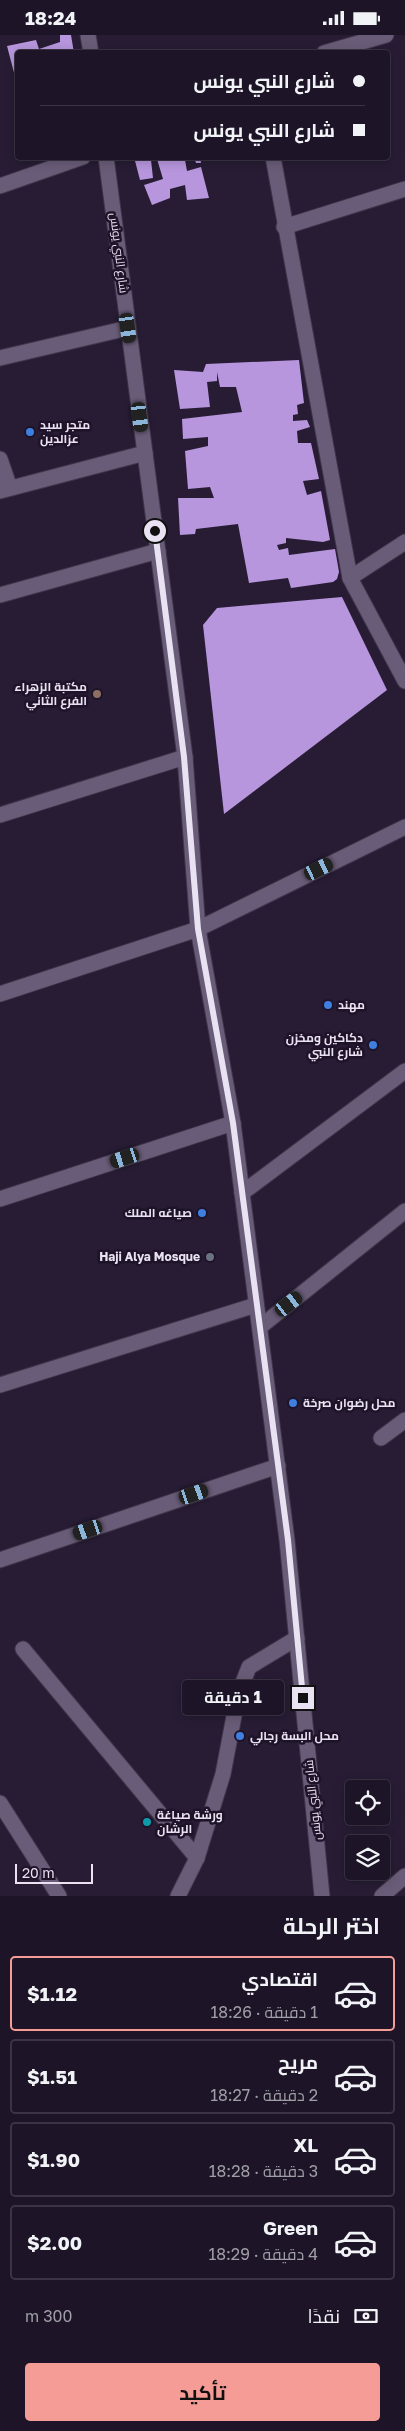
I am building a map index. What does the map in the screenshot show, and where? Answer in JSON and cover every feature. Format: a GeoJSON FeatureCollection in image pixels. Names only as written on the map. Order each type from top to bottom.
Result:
{"type":"FeatureCollection","features":[{"type":"Feature","properties":{"kind":"street"},"geometry":{"type":"LineString","coordinates":[[88,35],[90,50]]}},
{"type":"Feature","properties":{"kind":"street"},"geometry":{"type":"LineString","coordinates":[[334,50],[386,35]]}},
{"type":"Feature","properties":{"kind":"street"},"geometry":{"type":"LineString","coordinates":[[0,186],[74,160]]}},
{"type":"Feature","properties":{"kind":"street","name":"شارع النبي يونس"},"geometry":{"type":"LineString","coordinates":[[106,160],[184,757],[198,929],[233,1123],[278,1466],[322,1896]]}},
{"type":"Feature","properties":{"kind":"street"},"geometry":{"type":"LineString","coordinates":[[273,160],[350,578],[405,680]]}},
{"type":"Feature","properties":{"kind":"street"},"geometry":{"type":"LineString","coordinates":[[284,227],[405,189]]}},
{"type":"Feature","properties":{"kind":"street"},"geometry":{"type":"LineString","coordinates":[[0,358],[128,328]]}},
{"type":"Feature","properties":{"kind":"street"},"geometry":{"type":"LineString","coordinates":[[0,459],[5,490],[145,453]]}},
{"type":"Feature","properties":{"kind":"street"},"geometry":{"type":"LineString","coordinates":[[350,578],[405,542]]}},
{"type":"Feature","properties":{"kind":"street"},"geometry":{"type":"LineString","coordinates":[[0,595],[158,551]]}},
{"type":"Feature","properties":{"kind":"street"},"geometry":{"type":"LineString","coordinates":[[0,815],[184,757]]}},
{"type":"Feature","properties":{"kind":"street"},"geometry":{"type":"LineString","coordinates":[[0,994],[198,929],[405,827]]}},
{"type":"Feature","properties":{"kind":"street"},"geometry":{"type":"LineString","coordinates":[[242,1193],[405,1071]]}},
{"type":"Feature","properties":{"kind":"street"},"geometry":{"type":"LineString","coordinates":[[0,1199],[233,1123]]}},
{"type":"Feature","properties":{"kind":"street"},"geometry":{"type":"LineString","coordinates":[[260,1327],[405,1211]]}},
{"type":"Feature","properties":{"kind":"street"},"geometry":{"type":"LineString","coordinates":[[0,1385],[256,1305]]}},
{"type":"Feature","properties":{"kind":"street"},"geometry":{"type":"LineString","coordinates":[[381,1437],[405,1420]]}},
{"type":"Feature","properties":{"kind":"street"},"geometry":{"type":"LineString","coordinates":[[0,1560],[278,1466]]}},
{"type":"Feature","properties":{"kind":"street"},"geometry":{"type":"LineString","coordinates":[[178,1896],[198,1858],[223,1774],[238,1695],[250,1667],[297,1638]]}},
{"type":"Feature","properties":{"kind":"street"},"geometry":{"type":"LineString","coordinates":[[23,1649],[198,1858]]}},
{"type":"Feature","properties":{"kind":"street"},"geometry":{"type":"LineString","coordinates":[[0,1803],[59,1896]]}},
{"type":"Feature","properties":{"kind":"street"},"geometry":{"type":"LineString","coordinates":[[385,1895],[405,1876]]}},
{"type":"Feature","properties":{"kind":"building"},"geometry":{"type":"Polygon","coordinates":[[[60,35],[71,35],[74,50],[15,50],[15,76],[7,46],[36,40],[39,49],[60,42],[60,35]]]}},
{"type":"Feature","properties":{"kind":"building"},"geometry":{"type":"Polygon","coordinates":[[[135,160],[151,160],[153,178],[140,180],[135,160]]]}},
{"type":"Feature","properties":{"kind":"building"},"geometry":{"type":"Polygon","coordinates":[[[157,160],[185,160],[187,171],[201,167],[209,198],[187,200],[185,185],[170,189],[170,198],[152,205],[144,185],[163,179],[157,160]]]}},
{"type":"Feature","properties":{"kind":"building"},"geometry":{"type":"Polygon","coordinates":[[[195,160],[200,160],[201,163],[196,163],[195,160]]]}},
{"type":"Feature","properties":{"kind":"building"},"geometry":{"type":"Polygon","coordinates":[[[299,360],[304,403],[297,405],[298,414],[293,415],[293,421],[307,420],[310,427],[297,431],[298,443],[311,443],[319,479],[303,481],[307,495],[321,491],[330,540],[323,542],[286,538],[286,543],[277,545],[279,550],[288,548],[289,555],[335,549],[339,572],[337,579],[333,582],[291,588],[288,578],[249,583],[238,524],[196,529],[195,534],[180,535],[178,498],[214,498],[210,487],[188,489],[185,451],[208,446],[208,437],[183,439],[182,419],[242,412],[236,387],[220,387],[217,372],[217,381],[207,382],[210,407],[180,409],[174,370],[203,372],[206,364],[299,360]]]}},
{"type":"Feature","properties":{"kind":"building"},"geometry":{"type":"Polygon","coordinates":[[[342,597],[387,690],[224,814],[203,625],[217,608],[342,597]]]}},
{"type":"Feature","properties":{"kind":"place","name":"متجر سيد عزالدين"},"geometry":{"type":"Point","coordinates":[30,432]}},
{"type":"Feature","properties":{"kind":"place","name":"مكتبة الزهراء الفرع الثاني"},"geometry":{"type":"Point","coordinates":[97,694]}},
{"type":"Feature","properties":{"kind":"place","name":"مهند"},"geometry":{"type":"Point","coordinates":[328,1005]}},
{"type":"Feature","properties":{"kind":"place","name":"دكاكين ومخزن شارع النبي"},"geometry":{"type":"Point","coordinates":[373,1045]}},
{"type":"Feature","properties":{"kind":"place","name":"صياغه الملك"},"geometry":{"type":"Point","coordinates":[202,1213]}},
{"type":"Feature","properties":{"kind":"place","name":"Haji Alya Mosque"},"geometry":{"type":"Point","coordinates":[210,1257]}},
{"type":"Feature","properties":{"kind":"place","name":"محل رضوان صرخة"},"geometry":{"type":"Point","coordinates":[293,1403]}},
{"type":"Feature","properties":{"kind":"place","name":"محل البسة رجالي"},"geometry":{"type":"Point","coordinates":[240,1736]}},
{"type":"Feature","properties":{"kind":"place","name":"ورشة صياغة الرشان"},"geometry":{"type":"Point","coordinates":[147,1822]}},
{"type":"Feature","properties":{"kind":"route"},"geometry":{"type":"LineString","coordinates":[[155,531],[184,757],[198,929],[233,1123],[288,1540],[303,1698]]}}]}
